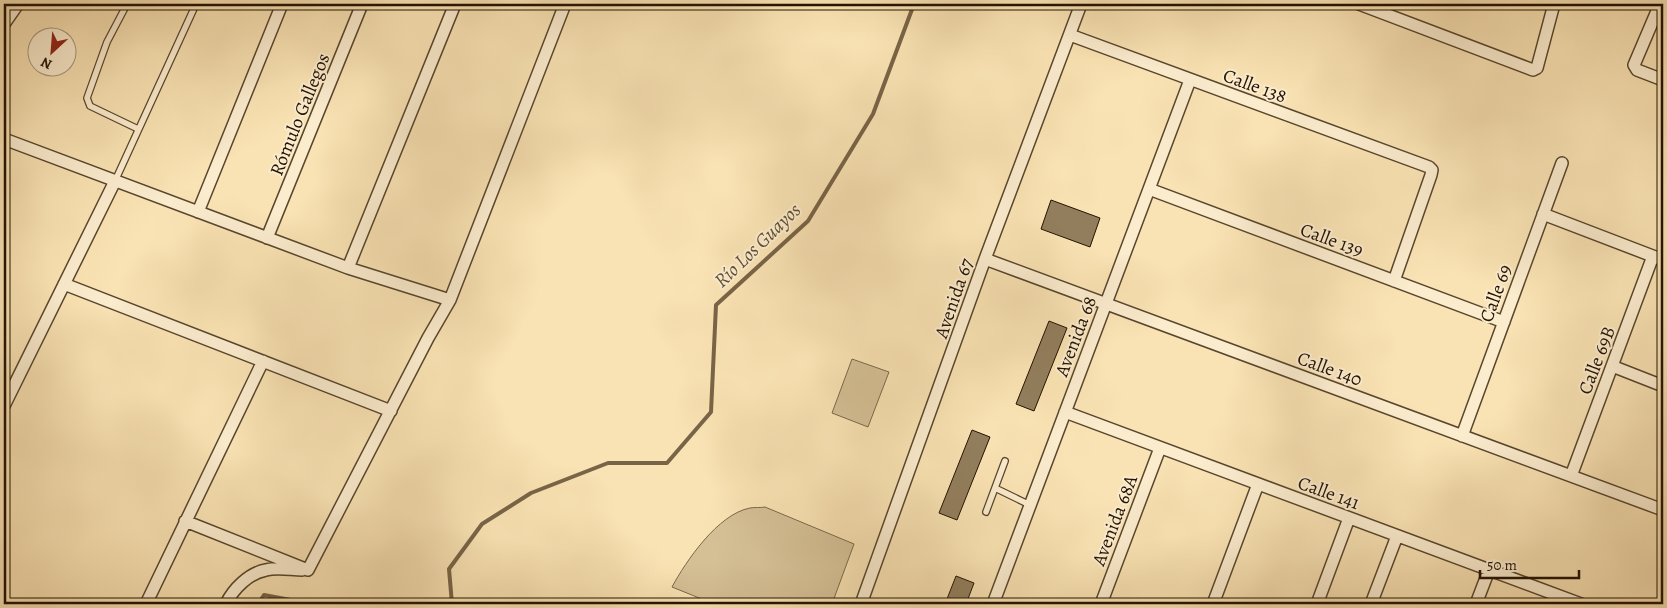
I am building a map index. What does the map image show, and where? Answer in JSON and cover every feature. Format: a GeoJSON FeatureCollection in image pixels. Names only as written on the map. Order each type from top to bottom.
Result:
{"type":"FeatureCollection","features":[{"type":"Feature","properties":{"kind":"street"},"geometry":{"type":"LineString","coordinates":[[4,24],[18,4]]}},
{"type":"Feature","properties":{"kind":"street"},"geometry":{"type":"LineString","coordinates":[[198,212],[282,4]]}},
{"type":"Feature","properties":{"kind":"street","name":"Rómulo Gallegos"},"geometry":{"type":"LineString","coordinates":[[267,238],[362,4]]}},
{"type":"Feature","properties":{"kind":"street"},"geometry":{"type":"LineString","coordinates":[[348,268],[455,4]]}},
{"type":"Feature","properties":{"kind":"street"},"geometry":{"type":"LineString","coordinates":[[308,570],[450,300],[565,4]]}},
{"type":"Feature","properties":{"kind":"street","name":"Avenida 67"},"geometry":{"type":"LineString","coordinates":[[861,604],[985,259],[1081,4]]}},
{"type":"Feature","properties":{"kind":"street"},"geometry":{"type":"LineString","coordinates":[[1359,4],[1389,9],[1533,70],[1537,68],[1554,4]]}},
{"type":"Feature","properties":{"kind":"street"},"geometry":{"type":"LineString","coordinates":[[1660,4],[1634,65],[1637,70],[1663,80]]}},
{"type":"Feature","properties":{"kind":"street","name":"Calle 138"},"geometry":{"type":"LineString","coordinates":[[1070,35],[1429,167],[1432,170],[1431,175],[1394,281]]}},
{"type":"Feature","properties":{"kind":"street","name":"Avenida 68"},"geometry":{"type":"LineString","coordinates":[[993,604],[1190,80]]}},
{"type":"Feature","properties":{"kind":"street"},"geometry":{"type":"LineString","coordinates":[[4,139],[348,268],[450,300]]}},
{"type":"Feature","properties":{"kind":"street","name":"Calle 69"},"geometry":{"type":"LineString","coordinates":[[1462,436],[1562,162]]}},
{"type":"Feature","properties":{"kind":"street"},"geometry":{"type":"LineString","coordinates":[[4,406],[115,181]]}},
{"type":"Feature","properties":{"kind":"street","name":"Calle 139"},"geometry":{"type":"LineString","coordinates":[[1149,189],[1504,322]]}},
{"type":"Feature","properties":{"kind":"street"},"geometry":{"type":"LineString","coordinates":[[1543,214],[1658,258]]}},
{"type":"Feature","properties":{"kind":"street","name":"Calle 69B"},"geometry":{"type":"LineString","coordinates":[[1571,476],[1612,366],[1658,258]]}},
{"type":"Feature","properties":{"kind":"street","name":"Calle 140"},"geometry":{"type":"LineString","coordinates":[[985,259],[1663,510]]}},
{"type":"Feature","properties":{"kind":"street"},"geometry":{"type":"LineString","coordinates":[[64,284],[391,411]]}},
{"type":"Feature","properties":{"kind":"street"},"geometry":{"type":"LineString","coordinates":[[146,604],[263,361]]}},
{"type":"Feature","properties":{"kind":"street"},"geometry":{"type":"LineString","coordinates":[[1612,366],[1663,386]]}},
{"type":"Feature","properties":{"kind":"street","name":"Calle 141"},"geometry":{"type":"LineString","coordinates":[[1065,412],[1581,604]]}},
{"type":"Feature","properties":{"kind":"street","name":"Avenida 68A"},"geometry":{"type":"LineString","coordinates":[[1102,604],[1160,448]]}},
{"type":"Feature","properties":{"kind":"street"},"geometry":{"type":"LineString","coordinates":[[1213,604],[1258,484]]}},
{"type":"Feature","properties":{"kind":"street"},"geometry":{"type":"LineString","coordinates":[[1317,604],[1349,518]]}},
{"type":"Feature","properties":{"kind":"street"},"geometry":{"type":"LineString","coordinates":[[185,521],[308,570]]}},
{"type":"Feature","properties":{"kind":"street"},"geometry":{"type":"LineString","coordinates":[[1371,604],[1397,536]]}},
{"type":"Feature","properties":{"kind":"street"},"geometry":{"type":"LineString","coordinates":[[226,604],[247,578],[266,570],[308,570]]}},
{"type":"Feature","properties":{"kind":"street"},"geometry":{"type":"LineString","coordinates":[[1476,604],[1489,570]]}},
{"type":"Feature","properties":{"kind":"lane"},"geometry":{"type":"LineString","coordinates":[[127,4],[107,42],[87,98],[90,106],[138,129]]}},
{"type":"Feature","properties":{"kind":"lane"},"geometry":{"type":"LineString","coordinates":[[115,181],[196,4]]}},
{"type":"Feature","properties":{"kind":"lane"},"geometry":{"type":"LineString","coordinates":[[986,512],[1005,461]]}},
{"type":"Feature","properties":{"kind":"lane"},"geometry":{"type":"LineString","coordinates":[[995,488],[1030,505]]}},
{"type":"Feature","properties":{"kind":"shaded area"},"geometry":{"type":"Polygon","coordinates":[[[852,359],[889,372],[868,427],[832,413],[852,359]]]}},
{"type":"Feature","properties":{"kind":"shaded area"},"geometry":{"type":"Polygon","coordinates":[[[765,507],[854,544],[832,604],[714,604],[672,587],[694,552],[726,519],[750,508],[765,507]]]}},
{"type":"Feature","properties":{"kind":"building"},"geometry":{"type":"Polygon","coordinates":[[[1051,200],[1100,218],[1090,247],[1041,229],[1051,200]]]}},
{"type":"Feature","properties":{"kind":"building"},"geometry":{"type":"Polygon","coordinates":[[[1049,321],[1067,328],[1034,411],[1016,404],[1049,321]]]}},
{"type":"Feature","properties":{"kind":"building"},"geometry":{"type":"Polygon","coordinates":[[[972,430],[990,437],[957,520],[939,513],[972,430]]]}},
{"type":"Feature","properties":{"kind":"building"},"geometry":{"type":"Polygon","coordinates":[[[956,576],[974,583],[966,604],[945,604],[956,576]]]}},
{"type":"Feature","properties":{"kind":"waterway","name":"Río Los Guayos"},"geometry":{"type":"LineString","coordinates":[[452,604],[449,569],[482,524],[531,493],[608,463],[667,463],[711,412],[716,305],[808,221],[873,114],[914,4]]}},
{"type":"Feature","properties":{"kind":"waterway","name":"Río Los Guayos"},"geometry":{"type":"LineString","coordinates":[[258,604],[264,595],[312,604]]}}]}
